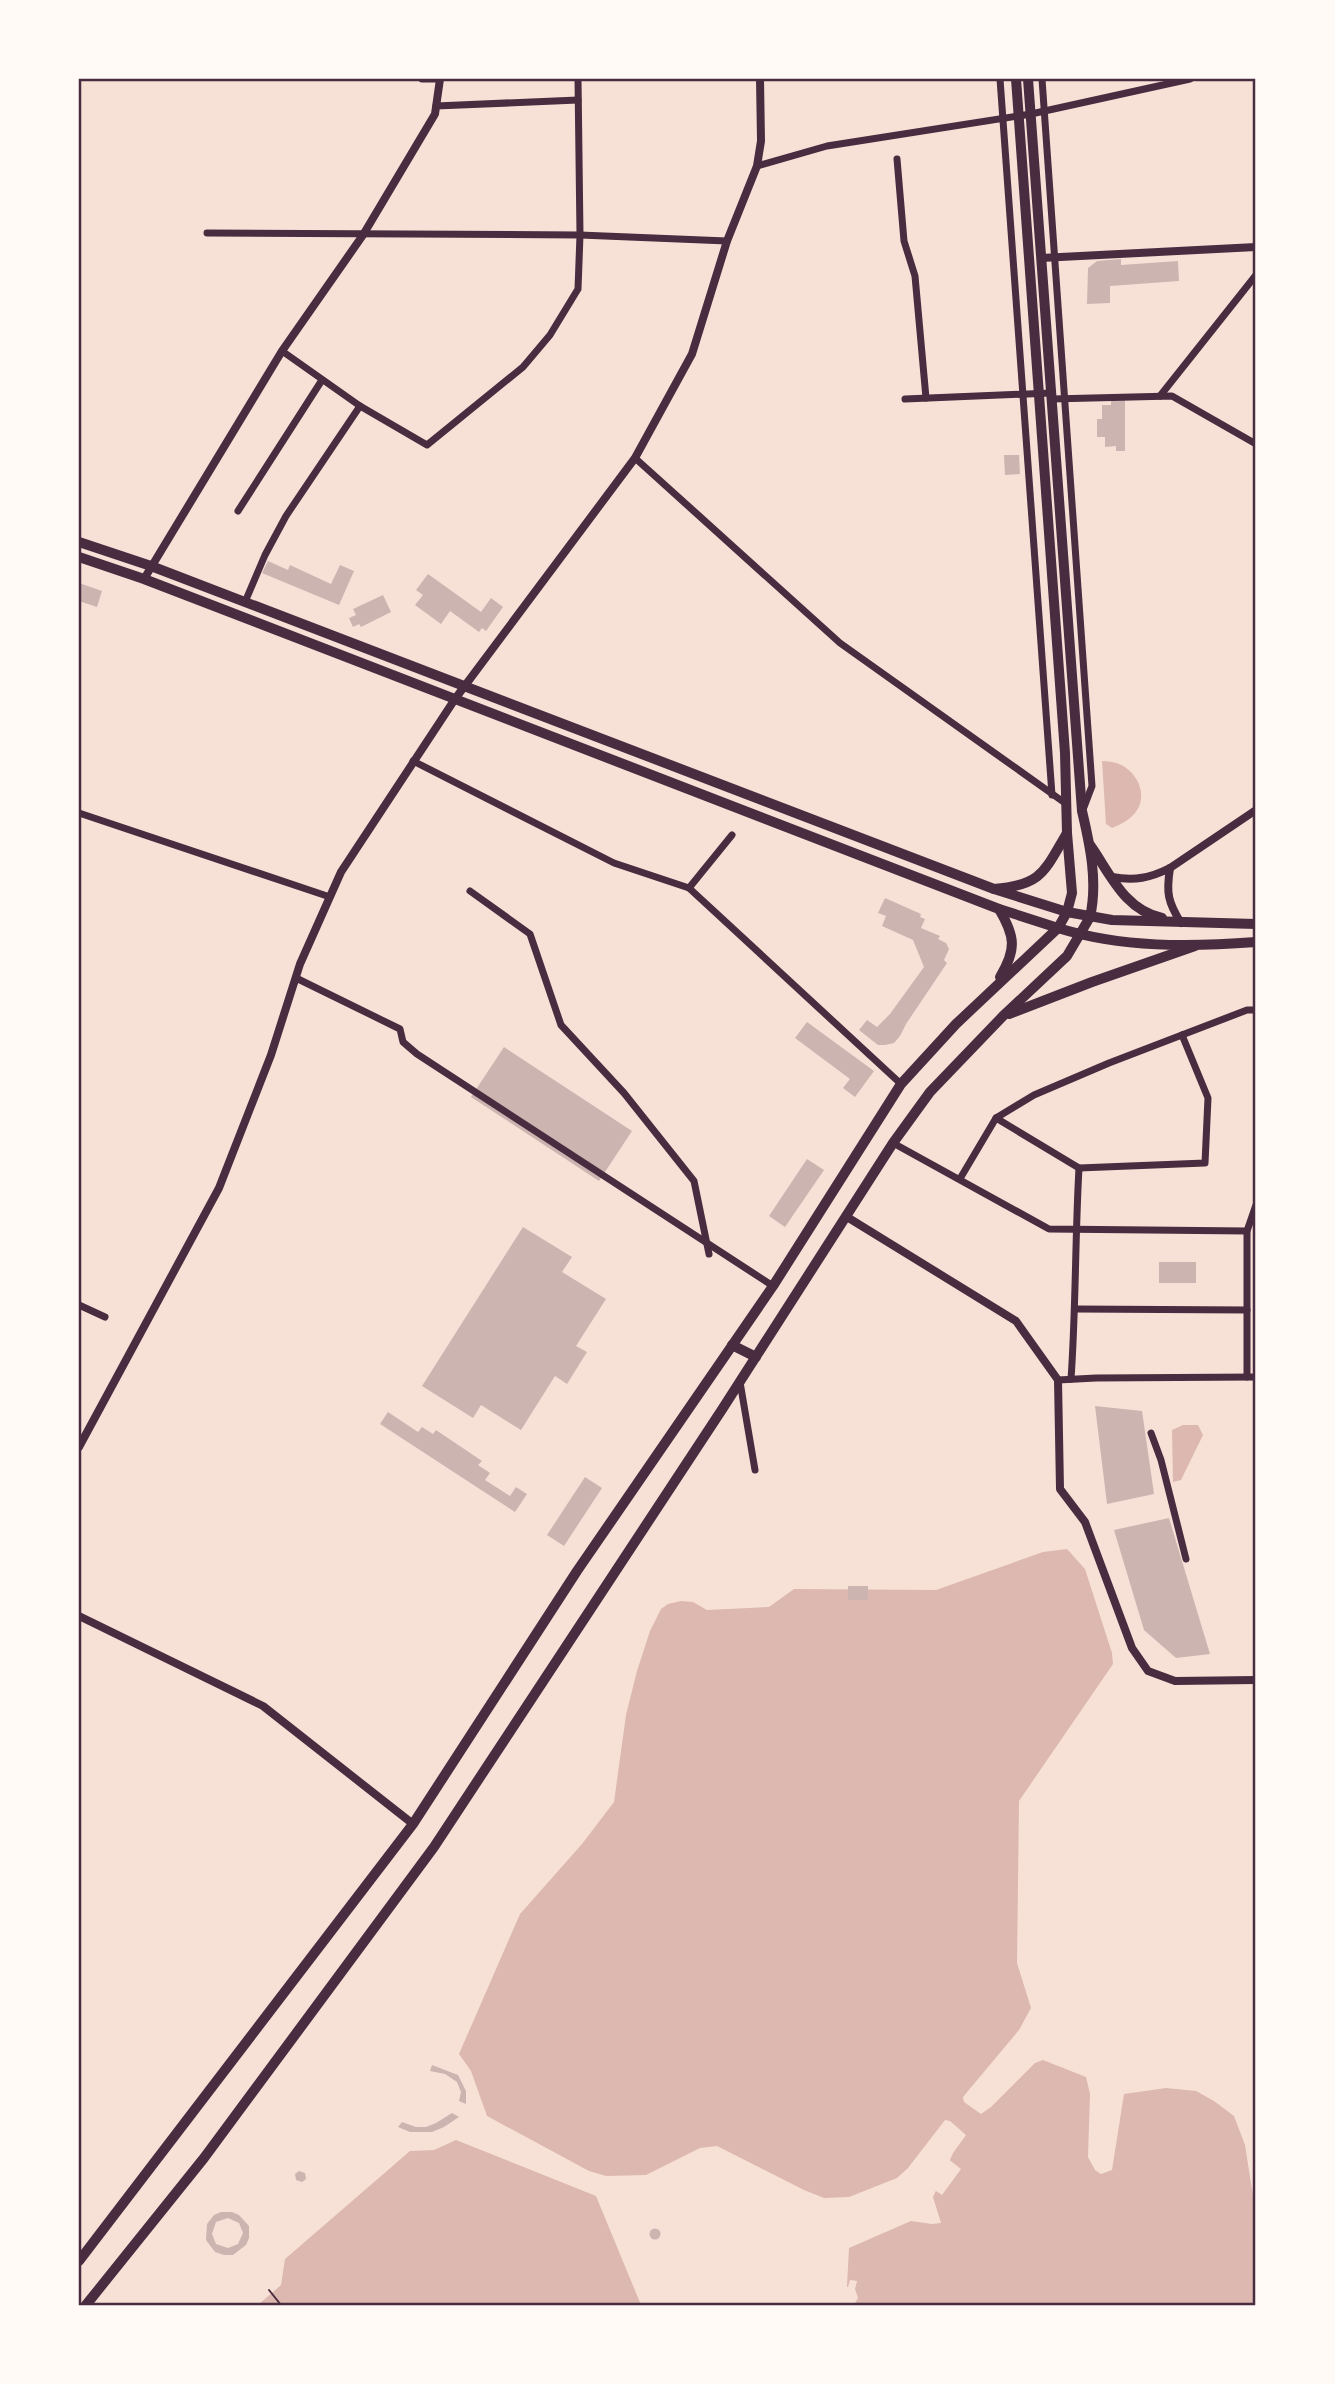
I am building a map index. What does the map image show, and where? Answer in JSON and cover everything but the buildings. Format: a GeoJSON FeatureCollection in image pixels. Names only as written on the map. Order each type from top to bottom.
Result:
{"type":"FeatureCollection","features":[{"type":"Feature","properties":{"kind":"main road"},"geometry":{"type":"LineString","coordinates":[[79,2261],[413,1824],[577,1571],[773,1286],[901,1084],[956,1024],[1058,928],[1067,912],[1072,893],[1065,803],[1065,753],[1016,79]]}},
{"type":"Feature","properties":{"kind":"main road"},"geometry":{"type":"LineString","coordinates":[[86,2305],[204,2158],[426,1858],[740,1382],[893,1143],[930,1092],[1003,1016],[1067,956],[1090,917],[1094,900],[1090,845],[1082,811],[1028,79]]}},
{"type":"Feature","properties":{"kind":"main road"},"geometry":{"type":"LineString","coordinates":[[79,542],[151,566],[994,889],[1067,912],[1112,920],[1256,923]]}},
{"type":"Feature","properties":{"kind":"main road"},"geometry":{"type":"LineString","coordinates":[[79,557],[144,579],[999,909],[1100,940],[1195,946],[1256,942]]}},
{"type":"Feature","properties":{"kind":"main road"},"geometry":{"type":"LineString","coordinates":[[994,889],[1030,883],[1048,866],[1067,833]]}},
{"type":"Feature","properties":{"kind":"main road"},"geometry":{"type":"LineString","coordinates":[[1090,845],[1126,898],[1139,910],[1181,923]]}},
{"type":"Feature","properties":{"kind":"main road"},"geometry":{"type":"LineString","coordinates":[[993,988],[1006,967],[1013,937],[999,909]]}},
{"type":"Feature","properties":{"kind":"main road"},"geometry":{"type":"LineString","coordinates":[[1003,1016],[1195,946]]}},
{"type":"Feature","properties":{"kind":"main road"},"geometry":{"type":"LineString","coordinates":[[732,1345],[756,1357]]}},
{"type":"Feature","properties":{"kind":"street"},"geometry":{"type":"LineString","coordinates":[[144,579],[282,351],[363,235],[435,114],[440,79],[422,79]]}},
{"type":"Feature","properties":{"kind":"street"},"geometry":{"type":"LineString","coordinates":[[282,351],[359,406],[427,445],[523,367],[550,335],[578,289],[578,79]]}},
{"type":"Feature","properties":{"kind":"street"},"geometry":{"type":"LineString","coordinates":[[79,1447],[219,1188],[271,1055],[296,978],[341,872],[455,699],[635,458],[692,354],[727,240],[757,166],[761,141],[760,79]]}},
{"type":"Feature","properties":{"kind":"street"},"geometry":{"type":"LineString","coordinates":[[1000,79],[1052,795]]}},
{"type":"Feature","properties":{"kind":"street"},"geometry":{"type":"LineString","coordinates":[[1042,79],[1092,786],[1082,811]]}},
{"type":"Feature","properties":{"kind":"street"},"geometry":{"type":"LineString","coordinates":[[757,166],[827,146],[1031,114],[1190,79]]}},
{"type":"Feature","properties":{"kind":"street"},"geometry":{"type":"LineString","coordinates":[[436,106],[578,100]]}},
{"type":"Feature","properties":{"kind":"street"},"geometry":{"type":"LineString","coordinates":[[898,159],[904,241],[915,276],[926,398]]}},
{"type":"Feature","properties":{"kind":"street"},"geometry":{"type":"LineString","coordinates":[[207,233],[580,235],[727,240]]}},
{"type":"Feature","properties":{"kind":"street"},"geometry":{"type":"LineString","coordinates":[[1041,258],[1256,247]]}},
{"type":"Feature","properties":{"kind":"street"},"geometry":{"type":"LineString","coordinates":[[1160,397],[1256,275]]}},
{"type":"Feature","properties":{"kind":"street"},"geometry":{"type":"LineString","coordinates":[[237,510],[322,380]]}},
{"type":"Feature","properties":{"kind":"street"},"geometry":{"type":"LineString","coordinates":[[905,399],[1172,396],[1256,444]]}},
{"type":"Feature","properties":{"kind":"street"},"geometry":{"type":"LineString","coordinates":[[245,602],[265,555],[286,516],[359,406]]}},
{"type":"Feature","properties":{"kind":"street"},"geometry":{"type":"LineString","coordinates":[[635,458],[840,643],[1065,803]]}},
{"type":"Feature","properties":{"kind":"street"},"geometry":{"type":"LineString","coordinates":[[413,761],[614,863],[689,888],[901,1084]]}},
{"type":"Feature","properties":{"kind":"street"},"geometry":{"type":"LineString","coordinates":[[1112,877],[1142,879],[1170,868],[1256,810]]}},
{"type":"Feature","properties":{"kind":"street"},"geometry":{"type":"LineString","coordinates":[[79,813],[330,897]]}},
{"type":"Feature","properties":{"kind":"street"},"geometry":{"type":"LineString","coordinates":[[689,888],[732,835]]}},
{"type":"Feature","properties":{"kind":"street"},"geometry":{"type":"LineString","coordinates":[[1170,868],[1169,902],[1181,923]]}},
{"type":"Feature","properties":{"kind":"street"},"geometry":{"type":"LineString","coordinates":[[470,891],[530,934],[561,1025],[624,1093],[694,1181],[709,1254]]}},
{"type":"Feature","properties":{"kind":"street"},"geometry":{"type":"LineString","coordinates":[[296,978],[400,1029],[403,1042],[417,1055],[773,1286]]}},
{"type":"Feature","properties":{"kind":"street"},"geometry":{"type":"LineString","coordinates":[[961,1177],[996,1118],[1034,1095],[1247,1010],[1256,1010]]}},
{"type":"Feature","properties":{"kind":"street"},"geometry":{"type":"LineString","coordinates":[[996,1118],[1079,1168],[1205,1163],[1208,1098],[1182,1035]]}},
{"type":"Feature","properties":{"kind":"street"},"geometry":{"type":"LineString","coordinates":[[893,1143],[1049,1229],[1247,1230]]}},
{"type":"Feature","properties":{"kind":"street"},"geometry":{"type":"LineString","coordinates":[[1071,1379],[1076,1309],[1079,1168]]}},
{"type":"Feature","properties":{"kind":"street"},"geometry":{"type":"LineString","coordinates":[[1247,1377],[1247,1230],[1256,1205]]}},
{"type":"Feature","properties":{"kind":"street"},"geometry":{"type":"LineString","coordinates":[[847,1217],[1016,1321],[1058,1380],[1060,1489],[1085,1522],[1132,1648],[1148,1671],[1175,1681],[1256,1680]]}},
{"type":"Feature","properties":{"kind":"street"},"geometry":{"type":"LineString","coordinates":[[79,1305],[105,1317]]}},
{"type":"Feature","properties":{"kind":"street"},"geometry":{"type":"LineString","coordinates":[[1076,1309],[1247,1310]]}},
{"type":"Feature","properties":{"kind":"street"},"geometry":{"type":"LineString","coordinates":[[1058,1380],[1256,1377]]}},
{"type":"Feature","properties":{"kind":"street"},"geometry":{"type":"LineString","coordinates":[[740,1382],[755,1469]]}},
{"type":"Feature","properties":{"kind":"street"},"geometry":{"type":"LineString","coordinates":[[1152,1433],[1185,1559]]}},
{"type":"Feature","properties":{"kind":"street"},"geometry":{"type":"LineString","coordinates":[[79,1616],[263,1706],[413,1824]]}},
{"type":"Feature","properties":{"kind":"path"},"geometry":{"type":"LineString","coordinates":[[270,2290],[281,2305]]}},
{"type":"Feature","properties":{"kind":"shaded area"},"geometry":{"type":"Polygon","coordinates":[[[1102,761],[1122,765],[1136,779],[1141,790],[1137,811],[1112,828],[1106,824],[1102,761]]]}},
{"type":"Feature","properties":{"kind":"shaded area"},"geometry":{"type":"Polygon","coordinates":[[[1183,1425],[1198,1425],[1203,1435],[1181,1480],[1173,1482],[1172,1430],[1183,1425]]]}},
{"type":"Feature","properties":{"kind":"shaded area"},"geometry":{"type":"Polygon","coordinates":[[[1067,1549],[1085,1569],[1112,1653],[1113,1664],[1019,1801],[1017,1963],[1031,2008],[1019,2030],[963,2097],[964,2102],[981,2114],[1035,2063],[1043,2060],[1086,2077],[1090,2094],[1088,2157],[1095,2170],[1101,2174],[1112,2170],[1124,2094],[1166,2088],[1196,2091],[1214,2101],[1234,2116],[1245,2145],[1256,2215],[1256,2305],[846,2305],[849,2248],[911,2221],[941,2223],[933,2197],[953,2153],[966,2135],[950,2121],[945,2120],[897,2178],[849,2197],[824,2198],[717,2146],[700,2148],[646,2175],[606,2176],[589,2171],[487,2116],[471,2071],[459,2054],[520,1914],[582,1844],[614,1802],[626,1715],[650,1631],[661,1609],[681,1601],[693,1602],[707,1610],[769,1607],[794,1589],[936,1590],[1043,1552],[1067,1549]]]}},
{"type":"Feature","properties":{"kind":"shaded area"},"geometry":{"type":"Polygon","coordinates":[[[456,2140],[596,2196],[641,2305],[258,2305],[281,2285],[285,2259],[410,2151],[434,2150],[456,2140]]]}},
{"type":"Feature","properties":{"kind":"pier"},"geometry":{"type":"Polygon","coordinates":[[[947,2158],[961,2169],[942,2195],[932,2190],[947,2158]]]}},
{"type":"Feature","properties":{"kind":"pier"},"geometry":{"type":"Polygon","coordinates":[[[850,2280],[857,2281],[855,2289],[858,2298],[854,2305],[843,2305],[844,2286],[848,2287],[850,2280]]]}}]}
